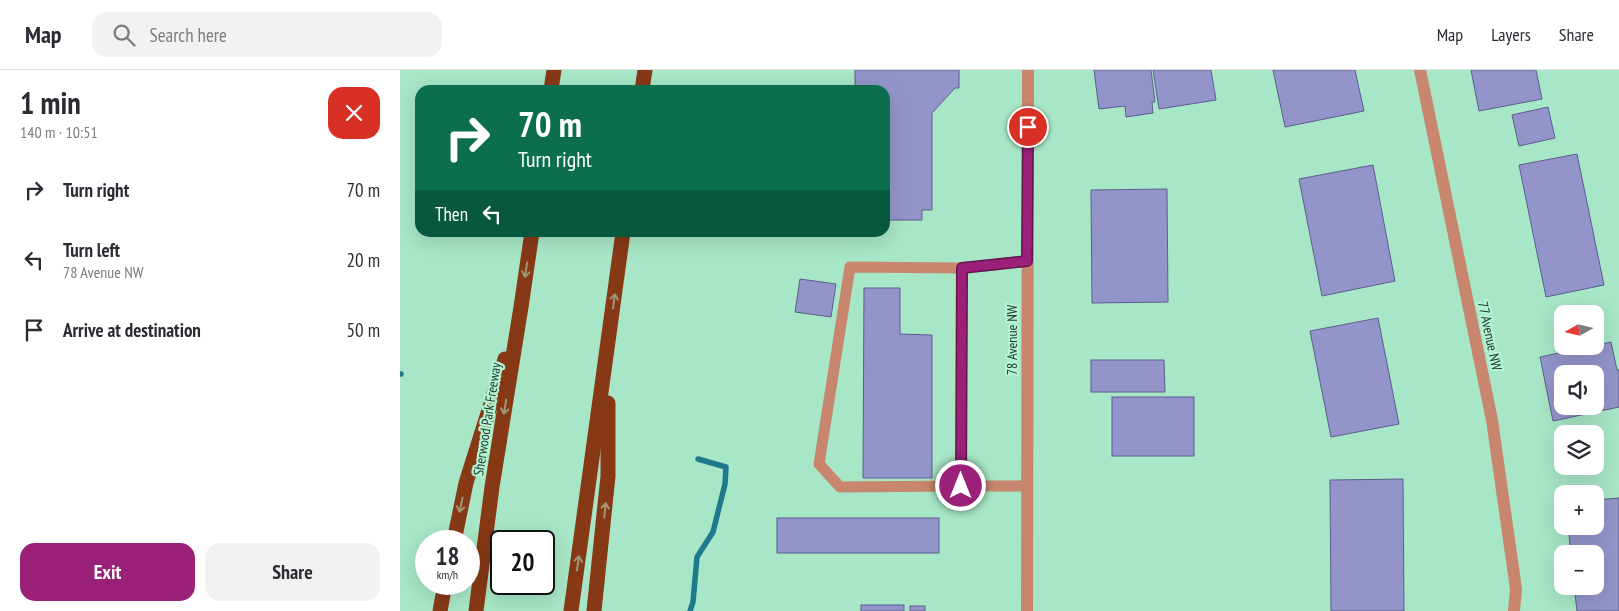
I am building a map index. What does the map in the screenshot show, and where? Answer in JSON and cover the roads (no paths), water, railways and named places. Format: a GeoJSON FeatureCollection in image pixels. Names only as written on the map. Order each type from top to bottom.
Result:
{"type":"FeatureCollection","features":[{"type":"Feature","properties":{"kind":"highway"},"geometry":{"type":"LineString","coordinates":[[552,85],[554,70]]}},
{"type":"Feature","properties":{"kind":"highway"},"geometry":{"type":"LineString","coordinates":[[643,85],[645,70]]}},
{"type":"Feature","properties":{"kind":"highway","name":"Sherwood Park Freeway"},"geometry":{"type":"LineString","coordinates":[[476,611],[492,487],[531,237]]}},
{"type":"Feature","properties":{"kind":"highway"},"geometry":{"type":"LineString","coordinates":[[571,611],[622,237]]}},
{"type":"Feature","properties":{"kind":"highway"},"geometry":{"type":"LineString","coordinates":[[456,530],[466,483],[521,308]]}},
{"type":"Feature","properties":{"kind":"highway"},"geometry":{"type":"LineString","coordinates":[[594,611],[608,476],[607,350]]}},
{"type":"Feature","properties":{"kind":"highway"},"geometry":{"type":"LineString","coordinates":[[440,611],[443,595]]}},
{"type":"Feature","properties":{"kind":"street","name":"78 Avenue NW"},"geometry":{"type":"LineString","coordinates":[[1027,611],[1028,70]]}},
{"type":"Feature","properties":{"kind":"street","name":"77 Avenue NW"},"geometry":{"type":"LineString","coordinates":[[1420,70],[1492,420],[1516,589],[1514,611]]}},
{"type":"Feature","properties":{"kind":"lane"},"geometry":{"type":"LineString","coordinates":[[1027,261],[962,268],[850,267],[819,464],[840,487],[1027,486]]}},
{"type":"Feature","properties":{"kind":"lane"},"geometry":{"type":"LineString","coordinates":[[961,486],[962,268]]}},
{"type":"Feature","properties":{"kind":"waterway"},"geometry":{"type":"LineString","coordinates":[[690,611],[693,602],[697,557],[713,532],[725,484],[726,467],[698,459]]}}]}
